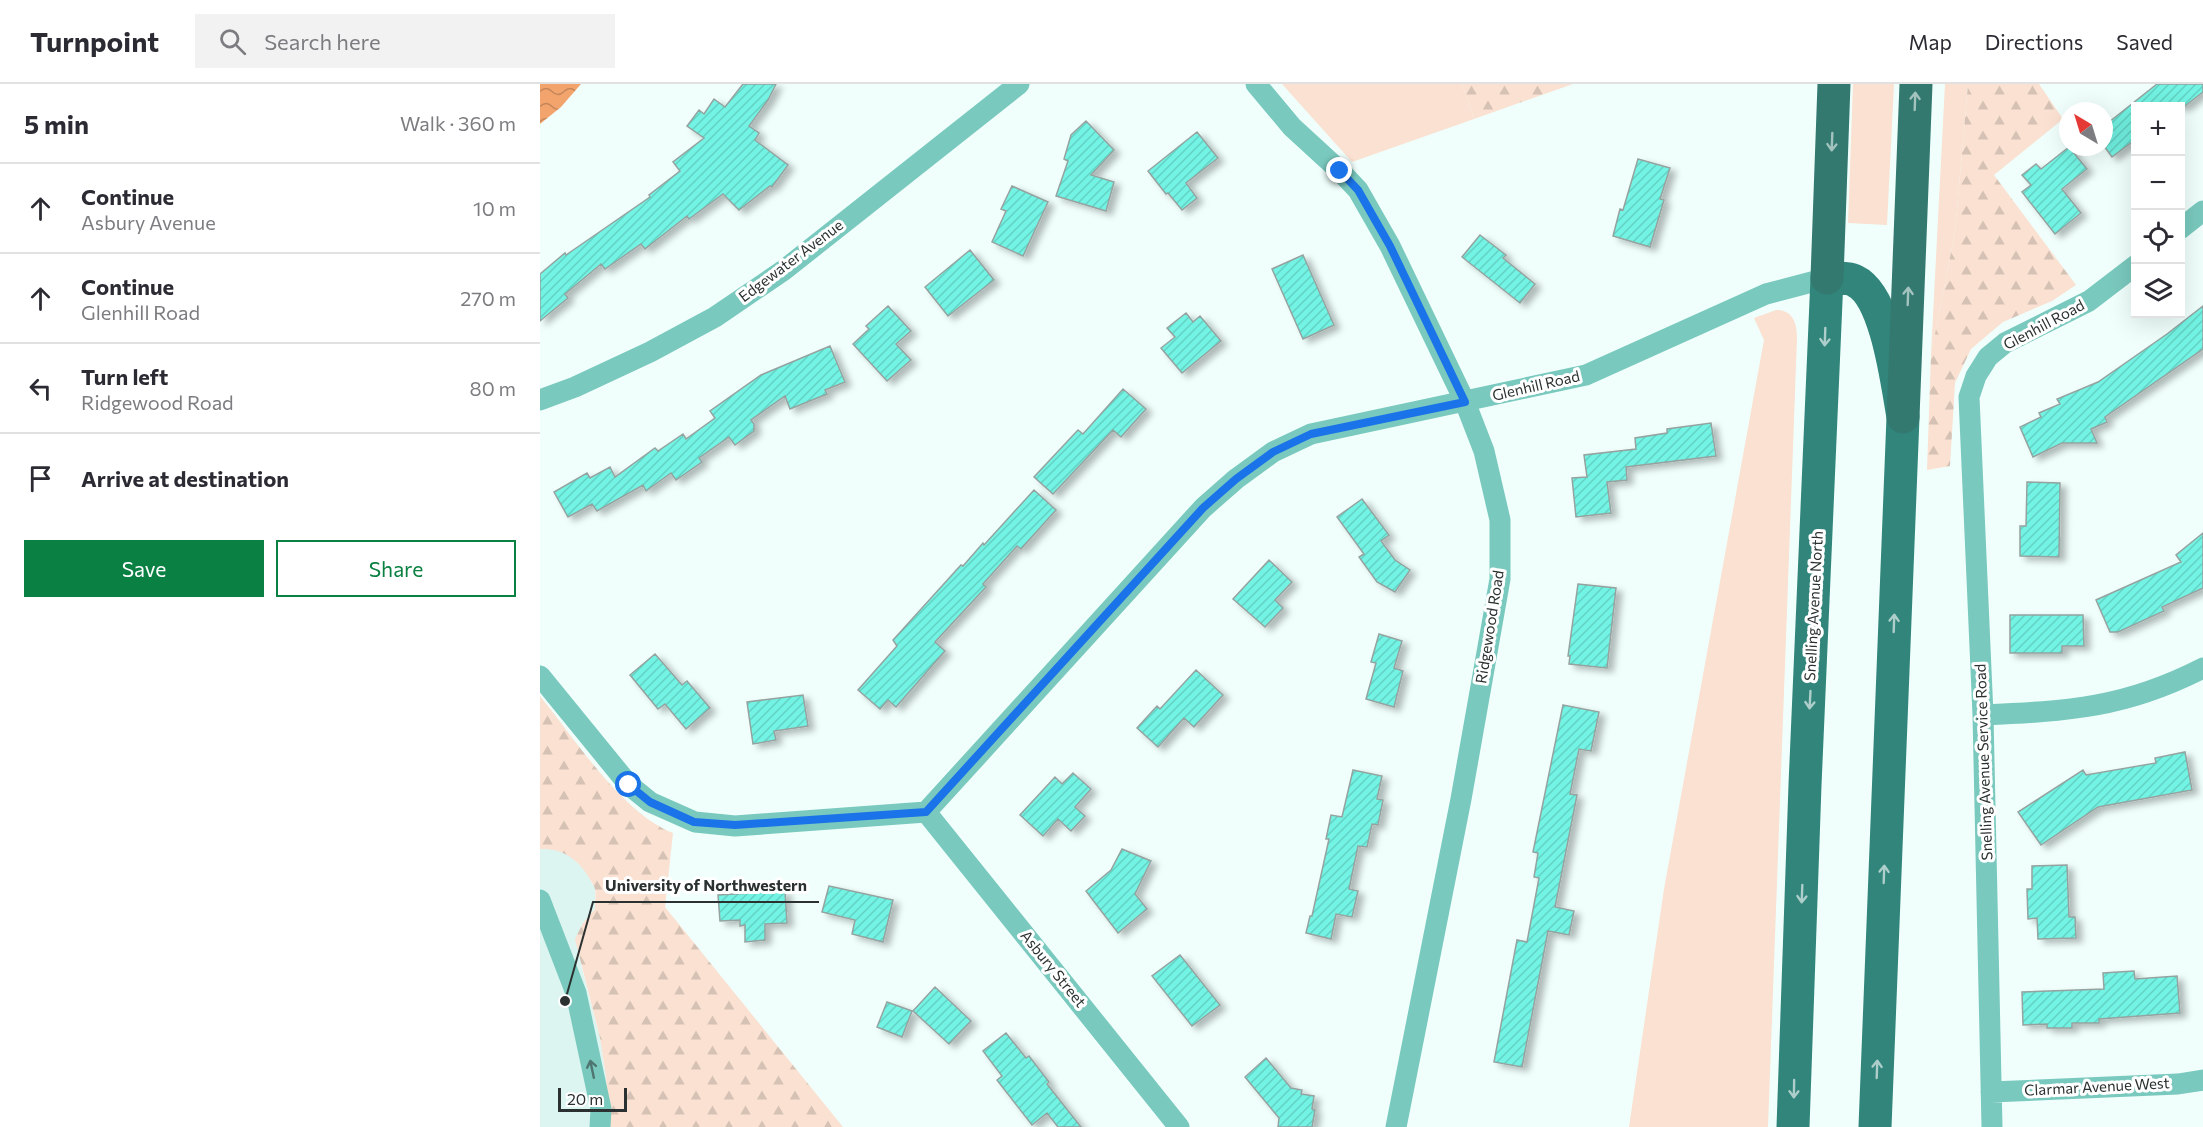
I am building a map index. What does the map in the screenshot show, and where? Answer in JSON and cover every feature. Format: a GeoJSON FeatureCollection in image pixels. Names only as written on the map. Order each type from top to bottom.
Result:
{"type":"FeatureCollection","features":[{"type":"Feature","properties":{"kind":"highway","name":"Snelling Avenue North"},"geometry":{"type":"LineString","coordinates":[[1793,1127],[1834,84]]}},
{"type":"Feature","properties":{"kind":"highway"},"geometry":{"type":"LineString","coordinates":[[1875,1127],[1916,84]]}},
{"type":"Feature","properties":{"kind":"highway"},"geometry":{"type":"LineString","coordinates":[[1827,278],[1854,280],[1868,291],[1885,326],[1903,417]]}},
{"type":"Feature","properties":{"kind":"street","name":"Edgewater Avenue"},"geometry":{"type":"LineString","coordinates":[[540,400],[575,387],[650,352],[715,317],[784,270],[1019,84]]}},
{"type":"Feature","properties":{"kind":"street","name":"Ridgewood Road"},"geometry":{"type":"LineString","coordinates":[[1256,84],[1292,127],[1358,190],[1390,246],[1465,402],[1484,451],[1500,520],[1500,579],[1461,799],[1396,1127]]}},
{"type":"Feature","properties":{"kind":"street"},"geometry":{"type":"LineString","coordinates":[[2185,226],[2203,211]]}},
{"type":"Feature","properties":{"kind":"street","name":"Glenhill Road"},"geometry":{"type":"LineString","coordinates":[[1970,397],[1976,376],[1988,357],[2005,343],[2089,301],[2131,269]]}},
{"type":"Feature","properties":{"kind":"street","name":"Glenhill Road"},"geometry":{"type":"LineString","coordinates":[[926,812],[1203,508],[1236,479],[1273,452],[1311,434],[1586,375],[1766,294],[1827,278]]}},
{"type":"Feature","properties":{"kind":"street","name":"Snelling Avenue Service Road"},"geometry":{"type":"LineString","coordinates":[[1970,397],[1983,715],[1992,1127]]}},
{"type":"Feature","properties":{"kind":"street"},"geometry":{"type":"LineString","coordinates":[[1983,715],[2050,712],[2092,707],[2133,698],[2173,684],[2203,668]]}},
{"type":"Feature","properties":{"kind":"street"},"geometry":{"type":"LineString","coordinates":[[540,676],[629,785],[650,802],[694,822],[735,825],[926,812]]}},
{"type":"Feature","properties":{"kind":"street","name":"Asbury Street"},"geometry":{"type":"LineString","coordinates":[[926,812],[1179,1127]]}},
{"type":"Feature","properties":{"kind":"street"},"geometry":{"type":"LineString","coordinates":[[540,900],[576,993],[601,1109],[600,1127]]}},
{"type":"Feature","properties":{"kind":"street","name":"Clarmar Avenue West"},"geometry":{"type":"LineString","coordinates":[[1991,1092],[2178,1084],[2203,1080]]}},
{"type":"Feature","properties":{"kind":"shaded area"},"geometry":{"type":"Polygon","coordinates":[[[549,848],[572,857],[585,871],[595,888],[595,909],[583,923],[581,965],[600,1038],[606,1076],[609,1127],[540,1127],[540,849],[549,848]]]}},
{"type":"Feature","properties":{"kind":"green space"},"geometry":{"type":"Polygon","coordinates":[[[1282,84],[1462,84],[1474,119],[1352,162],[1282,84]]]}},
{"type":"Feature","properties":{"kind":"green space"},"geometry":{"type":"Polygon","coordinates":[[[1462,84],[1573,84],[1474,119],[1462,84]]]}},
{"type":"Feature","properties":{"kind":"green space"},"geometry":{"type":"Polygon","coordinates":[[[1853,84],[1894,84],[1887,225],[1848,223],[1853,84]]]}},
{"type":"Feature","properties":{"kind":"green space"},"geometry":{"type":"Polygon","coordinates":[[[1945,84],[1968,84],[1955,232],[1931,354],[1945,84]]]}},
{"type":"Feature","properties":{"kind":"green space"},"geometry":{"type":"Polygon","coordinates":[[[1968,84],[2039,84],[2059,113],[2059,122],[1994,175],[2076,285],[2052,301],[2003,322],[1971,349],[1955,383],[1950,466],[1927,470],[1931,354],[1955,232],[1968,84]]]}},
{"type":"Feature","properties":{"kind":"green space"},"geometry":{"type":"Polygon","coordinates":[[[1776,310],[1786,312],[1793,318],[1797,338],[1768,1127],[1629,1127],[1664,889],[1764,340],[1754,318],[1776,310]]]}},
{"type":"Feature","properties":{"kind":"green space"},"geometry":{"type":"Polygon","coordinates":[[[540,696],[600,773],[618,792],[654,823],[673,833],[665,907],[843,1127],[609,1127],[606,1076],[600,1038],[575,939],[583,923],[595,909],[595,889],[584,870],[574,859],[562,852],[540,849],[540,696]]]}},
{"type":"Feature","properties":{"kind":"water"},"geometry":{"type":"Polygon","coordinates":[[[540,84],[581,84],[561,107],[540,124],[540,84]]]}},
{"type":"Feature","properties":{"kind":"building"},"geometry":{"type":"Polygon","coordinates":[[[743,84],[776,84],[768,100],[749,126],[759,133],[755,140],[788,165],[772,187],[770,186],[739,210],[723,194],[689,219],[687,216],[645,249],[641,244],[605,269],[601,264],[565,294],[568,298],[540,321],[540,274],[565,253],[566,255],[650,197],[649,195],[680,171],[673,162],[704,138],[687,126],[699,110],[704,114],[714,99],[725,107],[743,84]]]}},
{"type":"Feature","properties":{"kind":"building"},"geometry":{"type":"Polygon","coordinates":[[[2157,84],[2203,84],[2203,92],[2185,106],[2185,102],[2134,102],[2157,84]]]}},
{"type":"Feature","properties":{"kind":"building"},"geometry":{"type":"Polygon","coordinates":[[[2131,105],[2131,143],[2112,157],[2113,156],[2113,119],[2131,105]]]}},
{"type":"Feature","properties":{"kind":"building"},"geometry":{"type":"Polygon","coordinates":[[[1086,121],[1114,150],[1091,175],[1114,182],[1106,211],[1056,196],[1068,161],[1064,159],[1071,135],[1086,121]]]}},
{"type":"Feature","properties":{"kind":"building"},"geometry":{"type":"Polygon","coordinates":[[[1197,132],[1218,158],[1186,183],[1197,198],[1182,210],[1148,171],[1197,132]]]}},
{"type":"Feature","properties":{"kind":"building"},"geometry":{"type":"Polygon","coordinates":[[[2059,155],[2076,156],[2087,169],[2062,189],[2081,213],[2055,234],[2022,192],[2031,185],[2022,175],[2036,164],[2041,169],[2059,155]]]}},
{"type":"Feature","properties":{"kind":"building"},"geometry":{"type":"Polygon","coordinates":[[[1638,159],[1670,168],[1660,199],[1664,200],[1650,247],[1613,236],[1638,159]]]}},
{"type":"Feature","properties":{"kind":"building"},"geometry":{"type":"Polygon","coordinates":[[[1012,186],[1048,202],[1023,256],[992,242],[1006,211],[1001,209],[1012,186]]]}},
{"type":"Feature","properties":{"kind":"building"},"geometry":{"type":"Polygon","coordinates":[[[1480,235],[1506,255],[1503,258],[1535,284],[1520,303],[1462,257],[1480,235]]]}},
{"type":"Feature","properties":{"kind":"building"},"geometry":{"type":"Polygon","coordinates":[[[970,250],[994,280],[948,316],[925,287],[970,250]]]}},
{"type":"Feature","properties":{"kind":"building"},"geometry":{"type":"Polygon","coordinates":[[[1303,255],[1334,325],[1303,339],[1272,269],[1303,255]]]}},
{"type":"Feature","properties":{"kind":"building"},"geometry":{"type":"Polygon","coordinates":[[[888,306],[911,331],[896,344],[911,360],[887,381],[853,344],[869,329],[866,326],[888,306]]]}},
{"type":"Feature","properties":{"kind":"building"},"geometry":{"type":"Polygon","coordinates":[[[2203,306],[2203,349],[2105,417],[2107,422],[2091,429],[2097,443],[2062,443],[2033,457],[2020,427],[2041,417],[2039,413],[2060,404],[2057,399],[2098,382],[2203,306]]]}},
{"type":"Feature","properties":{"kind":"building"},"geometry":{"type":"Polygon","coordinates":[[[1186,313],[1193,322],[1200,316],[1221,341],[1182,373],[1161,348],[1175,337],[1167,328],[1186,313]]]}},
{"type":"Feature","properties":{"kind":"building"},"geometry":{"type":"Polygon","coordinates":[[[830,346],[845,382],[825,390],[827,394],[790,409],[785,396],[751,420],[754,424],[754,431],[735,445],[729,437],[699,458],[702,462],[676,480],[671,473],[646,491],[643,485],[597,511],[592,504],[568,517],[554,492],[587,473],[590,478],[610,467],[615,477],[655,448],[658,451],[683,434],[686,439],[715,418],[710,411],[761,375],[830,346]]]}},
{"type":"Feature","properties":{"kind":"building"},"geometry":{"type":"Polygon","coordinates":[[[1123,389],[1146,409],[1121,437],[1113,430],[1053,494],[1034,477],[1078,430],[1083,434],[1123,389]]]}},
{"type":"Feature","properties":{"kind":"building"},"geometry":{"type":"Polygon","coordinates":[[[1711,423],[1716,456],[1626,467],[1627,480],[1607,482],[1611,513],[1576,517],[1572,478],[1587,477],[1584,455],[1636,449],[1635,438],[1667,433],[1667,429],[1711,423]]]}},
{"type":"Feature","properties":{"kind":"building"},"geometry":{"type":"Polygon","coordinates":[[[2027,482],[2060,483],[2059,557],[2020,556],[2020,526],[2026,526],[2027,482]]]}},
{"type":"Feature","properties":{"kind":"building"},"geometry":{"type":"Polygon","coordinates":[[[1034,490],[1056,510],[1021,549],[1017,546],[983,584],[986,587],[935,642],[945,651],[896,707],[888,700],[880,709],[858,690],[897,646],[893,640],[961,565],[963,566],[983,543],[984,545],[1034,490]]]}},
{"type":"Feature","properties":{"kind":"building"},"geometry":{"type":"Polygon","coordinates":[[[1362,499],[1389,535],[1381,541],[1395,560],[1410,570],[1395,592],[1377,582],[1359,557],[1364,554],[1337,517],[1362,499]]]}},
{"type":"Feature","properties":{"kind":"building"},"geometry":{"type":"Polygon","coordinates":[[[2203,533],[2203,588],[2162,607],[2164,611],[2118,632],[2110,632],[2096,600],[2181,562],[2176,555],[2203,533]]]}},
{"type":"Feature","properties":{"kind":"building"},"geometry":{"type":"Polygon","coordinates":[[[1269,560],[1292,582],[1275,600],[1283,608],[1265,627],[1233,599],[1269,560]]]}},
{"type":"Feature","properties":{"kind":"building"},"geometry":{"type":"Polygon","coordinates":[[[1578,584],[1616,588],[1607,668],[1569,664],[1570,656],[1568,656],[1578,584]]]}},
{"type":"Feature","properties":{"kind":"building"},"geometry":{"type":"Polygon","coordinates":[[[2010,615],[2083,615],[2084,646],[2062,646],[2062,653],[2010,653],[2010,615]]]}},
{"type":"Feature","properties":{"kind":"building"},"geometry":{"type":"Polygon","coordinates":[[[1379,634],[1402,641],[1394,668],[1403,671],[1394,707],[1366,699],[1376,663],[1371,662],[1379,634]]]}},
{"type":"Feature","properties":{"kind":"building"},"geometry":{"type":"Polygon","coordinates":[[[655,654],[682,685],[687,681],[710,708],[686,729],[665,704],[658,709],[630,675],[655,654]]]}},
{"type":"Feature","properties":{"kind":"building"},"geometry":{"type":"Polygon","coordinates":[[[1196,670],[1223,695],[1194,727],[1184,718],[1158,747],[1137,728],[1157,706],[1160,709],[1196,670]]]}},
{"type":"Feature","properties":{"kind":"building"},"geometry":{"type":"Polygon","coordinates":[[[803,695],[808,726],[774,731],[776,740],[753,744],[747,702],[803,695]]]}},
{"type":"Feature","properties":{"kind":"building"},"geometry":{"type":"Polygon","coordinates":[[[1563,705],[1599,712],[1591,751],[1579,749],[1570,794],[1577,795],[1555,907],[1574,911],[1569,935],[1548,931],[1522,1067],[1494,1062],[1517,940],[1527,942],[1539,878],[1534,877],[1538,853],[1533,852],[1563,705]]]}},
{"type":"Feature","properties":{"kind":"building"},"geometry":{"type":"Polygon","coordinates":[[[2185,752],[2192,790],[2098,807],[2041,845],[2018,812],[2083,770],[2086,775],[2156,763],[2155,758],[2185,752]]]}},
{"type":"Feature","properties":{"kind":"building"},"geometry":{"type":"Polygon","coordinates":[[[1353,770],[1382,776],[1377,799],[1383,800],[1378,825],[1372,824],[1367,847],[1358,846],[1349,889],[1358,891],[1352,917],[1336,914],[1331,939],[1306,933],[1329,839],[1326,839],[1331,815],[1342,817],[1353,770]]]}},
{"type":"Feature","properties":{"kind":"building"},"geometry":{"type":"Polygon","coordinates":[[[1073,773],[1091,789],[1075,807],[1085,816],[1071,831],[1058,819],[1043,836],[1020,815],[1055,777],[1062,784],[1073,773]]]}},
{"type":"Feature","properties":{"kind":"building"},"geometry":{"type":"Polygon","coordinates":[[[1122,849],[1151,861],[1135,894],[1147,909],[1118,933],[1086,891],[1111,870],[1122,849]]]}},
{"type":"Feature","properties":{"kind":"building"},"geometry":{"type":"Polygon","coordinates":[[[2067,865],[2069,917],[2075,917],[2076,938],[2038,939],[2037,918],[2028,919],[2027,889],[2032,889],[2032,866],[2067,865]]]}},
{"type":"Feature","properties":{"kind":"building"},"geometry":{"type":"Polygon","coordinates":[[[829,886],[893,900],[883,942],[852,934],[855,920],[822,912],[829,886]]]}},
{"type":"Feature","properties":{"kind":"building"},"geometry":{"type":"Polygon","coordinates":[[[785,891],[787,923],[765,924],[765,940],[745,942],[745,925],[740,926],[740,920],[720,921],[718,895],[785,891]]]}},
{"type":"Feature","properties":{"kind":"building"},"geometry":{"type":"Polygon","coordinates":[[[1180,955],[1220,1005],[1192,1026],[1152,976],[1180,955]]]}},
{"type":"Feature","properties":{"kind":"building"},"geometry":{"type":"Polygon","coordinates":[[[2134,971],[2135,979],[2177,976],[2180,1013],[2099,1019],[2099,1023],[2072,1023],[2072,1028],[2047,1028],[2047,1024],[2023,1025],[2022,992],[2104,989],[2103,973],[2134,971]]]}},
{"type":"Feature","properties":{"kind":"building"},"geometry":{"type":"Polygon","coordinates":[[[935,987],[971,1021],[949,1044],[913,1011],[935,987]]]}},
{"type":"Feature","properties":{"kind":"building"},"geometry":{"type":"Polygon","coordinates":[[[887,1002],[912,1011],[902,1037],[877,1027],[887,1002]]]}},
{"type":"Feature","properties":{"kind":"building"},"geometry":{"type":"Polygon","coordinates":[[[1006,1033],[1026,1058],[1029,1056],[1049,1082],[1047,1084],[1081,1127],[1058,1127],[1047,1113],[1032,1125],[997,1080],[1002,1076],[983,1051],[1006,1033]]]}},
{"type":"Feature","properties":{"kind":"building"},"geometry":{"type":"Polygon","coordinates":[[[1266,1058],[1291,1088],[1302,1090],[1301,1094],[1314,1096],[1312,1109],[1315,1110],[1312,1127],[1278,1127],[1279,1118],[1245,1077],[1266,1058]]]}},
{"type":"Feature","properties":{"kind":"place","name":"University of Northwestern"},"geometry":{"type":"Point","coordinates":[565,1001]}},
{"type":"Feature","properties":{"kind":"route"},"geometry":{"type":"LineString","coordinates":[[629,785],[650,802],[694,822],[735,825],[926,812],[1203,508],[1236,479],[1273,452],[1311,434],[1465,402],[1390,246],[1358,190],[1340,171]]}}]}
